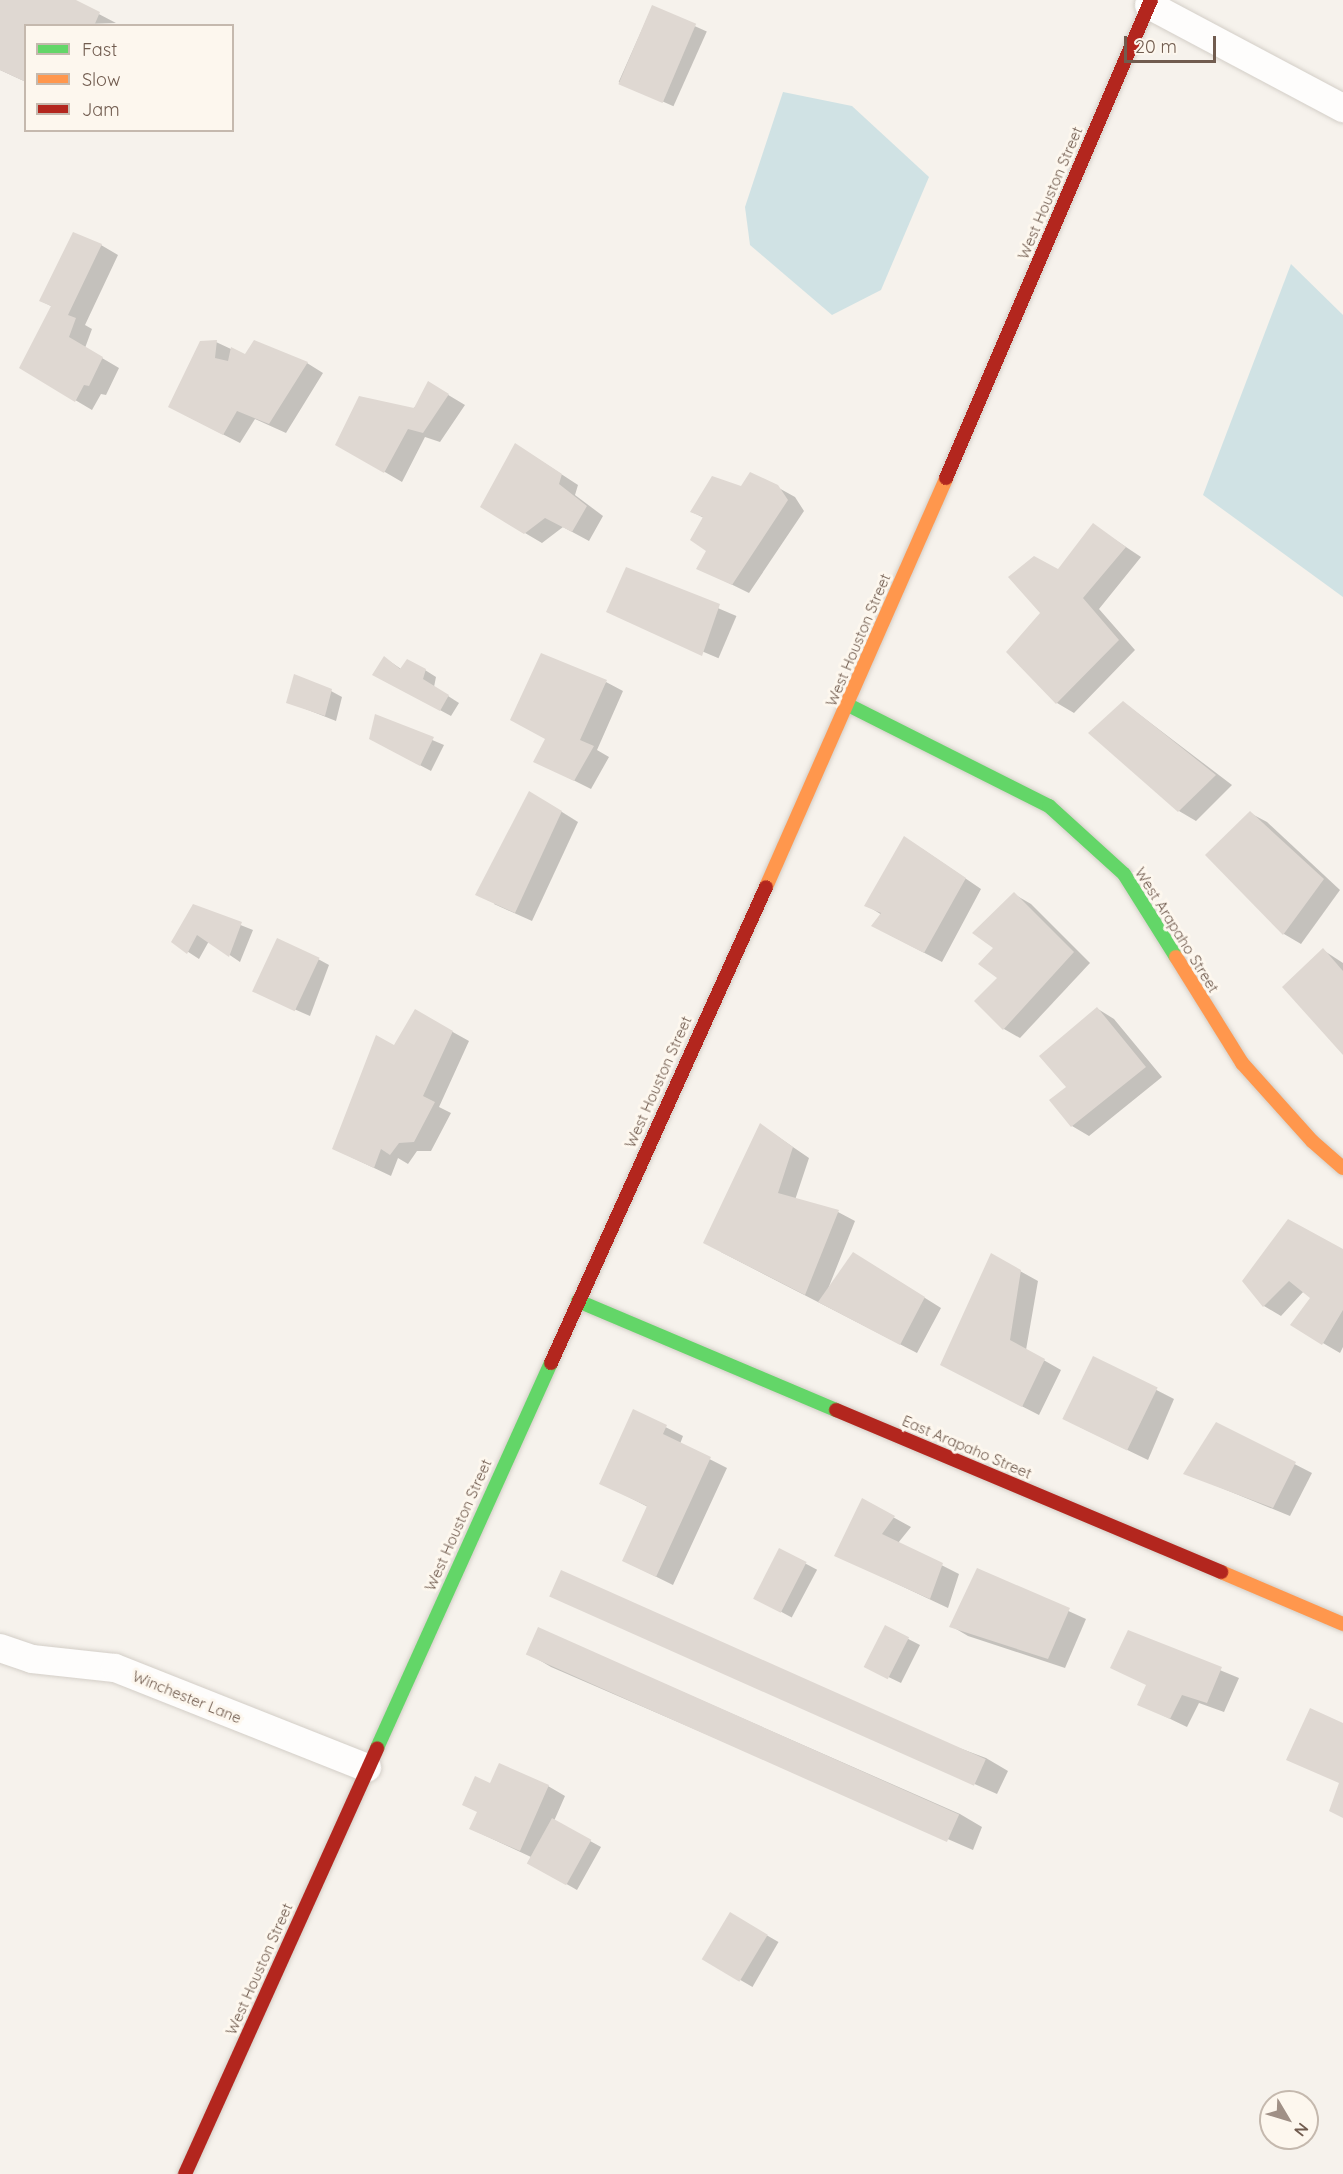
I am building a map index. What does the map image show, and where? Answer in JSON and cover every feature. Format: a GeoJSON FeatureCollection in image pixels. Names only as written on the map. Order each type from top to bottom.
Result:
{"type":"FeatureCollection","features":[{"type":"Feature","properties":{"kind":"main road","name":"West Houston Street"},"geometry":{"type":"LineString","coordinates":[[185,2174],[848,705],[1150,2]]}},
{"type":"Feature","properties":{"kind":"main road","name":"West Arapaho Street"},"geometry":{"type":"LineString","coordinates":[[848,705],[1049,806],[1124,874],[1242,1063],[1312,1141],[1343,1168]]}},
{"type":"Feature","properties":{"kind":"main road","name":"East Arapaho Street"},"geometry":{"type":"LineString","coordinates":[[578,1301],[1343,1624]]}},
{"type":"Feature","properties":{"kind":"street"},"geometry":{"type":"LineString","coordinates":[[1150,2],[1343,108]]}},
{"type":"Feature","properties":{"kind":"street","name":"Winchester Lane"},"geometry":{"type":"LineString","coordinates":[[0,1648],[32,1659],[115,1668],[367,1768]]}},
{"type":"Feature","properties":{"kind":"shaded area"},"geometry":{"type":"Polygon","coordinates":[[[783,92],[852,106],[929,177],[881,290],[832,315],[750,245],[745,207],[783,92]]]}},
{"type":"Feature","properties":{"kind":"shaded area"},"geometry":{"type":"Polygon","coordinates":[[[1291,264],[1343,315],[1343,597],[1203,495],[1291,264]]]}},
{"type":"Feature","properties":{"kind":"building"},"geometry":{"type":"Polygon","coordinates":[[[0,0],[76,0],[100,12],[95,24],[24,24],[24,81],[0,70],[0,0]]]}},
{"type":"Feature","properties":{"kind":"building"},"geometry":{"type":"Polygon","coordinates":[[[652,5],[696,24],[663,103],[618,84],[652,5]]]}},
{"type":"Feature","properties":{"kind":"building"},"geometry":{"type":"Polygon","coordinates":[[[73,232],[102,244],[68,315],[76,318],[69,337],[103,357],[89,386],[84,385],[75,402],[19,368],[51,306],[39,301],[73,232]]]}},
{"type":"Feature","properties":{"kind":"building"},"geometry":{"type":"Polygon","coordinates":[[[217,340],[215,358],[228,361],[231,347],[245,354],[254,340],[308,362],[269,424],[237,411],[223,435],[168,407],[200,341],[217,340]]]}},
{"type":"Feature","properties":{"kind":"building"},"geometry":{"type":"Polygon","coordinates":[[[428,381],[449,394],[423,433],[408,429],[384,473],[335,445],[359,396],[414,408],[428,381]]]}},
{"type":"Feature","properties":{"kind":"building"},"geometry":{"type":"Polygon","coordinates":[[[515,443],[562,474],[559,484],[587,506],[572,532],[545,518],[524,534],[480,507],[515,443]]]}},
{"type":"Feature","properties":{"kind":"building"},"geometry":{"type":"Polygon","coordinates":[[[750,472],[778,485],[788,500],[732,585],[696,569],[706,551],[690,540],[703,517],[690,512],[712,476],[741,486],[750,472]]]}},
{"type":"Feature","properties":{"kind":"building"},"geometry":{"type":"Polygon","coordinates":[[[1093,523],[1126,547],[1083,598],[1119,640],[1056,704],[1006,652],[1040,613],[1008,577],[1034,556],[1058,569],[1093,523]]]}},
{"type":"Feature","properties":{"kind":"building"},"geometry":{"type":"Polygon","coordinates":[[[626,567],[720,604],[702,656],[606,612],[626,567]]]}},
{"type":"Feature","properties":{"kind":"building"},"geometry":{"type":"Polygon","coordinates":[[[541,653],[607,680],[580,740],[594,746],[574,781],[533,762],[545,739],[510,720],[541,653]]]}},
{"type":"Feature","properties":{"kind":"building"},"geometry":{"type":"Polygon","coordinates":[[[384,656],[400,669],[407,659],[426,669],[423,679],[449,695],[440,711],[372,675],[384,656]]]}},
{"type":"Feature","properties":{"kind":"building"},"geometry":{"type":"Polygon","coordinates":[[[294,674],[332,689],[325,716],[286,703],[294,674]]]}},
{"type":"Feature","properties":{"kind":"building"},"geometry":{"type":"Polygon","coordinates":[[[1123,701],[1216,775],[1178,812],[1088,733],[1123,701]]]}},
{"type":"Feature","properties":{"kind":"building"},"geometry":{"type":"Polygon","coordinates":[[[375,714],[434,737],[420,766],[369,739],[375,714]]]}},
{"type":"Feature","properties":{"kind":"building"},"geometry":{"type":"Polygon","coordinates":[[[529,791],[562,811],[515,913],[475,895],[529,791]]]}},
{"type":"Feature","properties":{"kind":"building"},"geometry":{"type":"Polygon","coordinates":[[[1250,811],[1324,879],[1283,935],[1205,855],[1250,811]]]}},
{"type":"Feature","properties":{"kind":"building"},"geometry":{"type":"Polygon","coordinates":[[[904,836],[966,878],[924,953],[871,926],[881,913],[864,906],[904,836]]]}},
{"type":"Feature","properties":{"kind":"building"},"geometry":{"type":"Polygon","coordinates":[[[1014,892],[1074,952],[1003,1030],[974,1001],[997,978],[978,964],[993,948],[972,933],[1014,892]]]}},
{"type":"Feature","properties":{"kind":"building"},"geometry":{"type":"Polygon","coordinates":[[[193,904],[242,922],[229,957],[197,935],[187,954],[171,942],[193,904]]]}},
{"type":"Feature","properties":{"kind":"building"},"geometry":{"type":"Polygon","coordinates":[[[277,938],[320,958],[295,1011],[252,991],[277,938]]]}},
{"type":"Feature","properties":{"kind":"building"},"geometry":{"type":"Polygon","coordinates":[[[1323,948],[1343,971],[1343,1055],[1282,987],[1323,948]]]}},
{"type":"Feature","properties":{"kind":"building"},"geometry":{"type":"Polygon","coordinates":[[[1097,1007],[1146,1067],[1071,1127],[1049,1100],[1066,1087],[1039,1056],[1097,1007]]]}},
{"type":"Feature","properties":{"kind":"building"},"geometry":{"type":"Polygon","coordinates":[[[415,1009],[453,1031],[423,1096],[435,1102],[414,1142],[399,1143],[390,1155],[381,1149],[374,1168],[332,1149],[376,1035],[394,1045],[415,1009]]]}},
{"type":"Feature","properties":{"kind":"building"},"geometry":{"type":"Polygon","coordinates":[[[760,1123],[793,1147],[778,1193],[839,1210],[805,1295],[703,1243],[760,1123]]]}},
{"type":"Feature","properties":{"kind":"building"},"geometry":{"type":"Polygon","coordinates":[[[1288,1219],[1343,1249],[1343,1310],[1322,1345],[1290,1325],[1310,1298],[1289,1281],[1263,1307],[1242,1281],[1288,1219]]]}},
{"type":"Feature","properties":{"kind":"building"},"geometry":{"type":"Polygon","coordinates":[[[853,1252],[925,1297],[900,1345],[818,1302],[853,1252]]]}},
{"type":"Feature","properties":{"kind":"building"},"geometry":{"type":"Polygon","coordinates":[[[991,1253],[1021,1270],[1010,1340],[1045,1359],[1022,1407],[940,1365],[991,1253]]]}},
{"type":"Feature","properties":{"kind":"building"},"geometry":{"type":"Polygon","coordinates":[[[1093,1356],[1158,1388],[1127,1450],[1062,1419],[1093,1356]]]}},
{"type":"Feature","properties":{"kind":"building"},"geometry":{"type":"Polygon","coordinates":[[[633,1409],[667,1425],[663,1434],[711,1457],[656,1577],[622,1561],[647,1506],[599,1484],[633,1409]]]}},
{"type":"Feature","properties":{"kind":"building"},"geometry":{"type":"Polygon","coordinates":[[[1216,1422],[1296,1462],[1273,1508],[1183,1474],[1216,1422]]]}},
{"type":"Feature","properties":{"kind":"building"},"geometry":{"type":"Polygon","coordinates":[[[862,1498],[895,1516],[882,1534],[943,1563],[930,1599],[834,1556],[862,1498]]]}},
{"type":"Feature","properties":{"kind":"building"},"geometry":{"type":"Polygon","coordinates":[[[779,1548],[807,1562],[781,1613],[753,1599],[779,1548]]]}},
{"type":"Feature","properties":{"kind":"building"},"geometry":{"type":"Polygon","coordinates":[[[977,1568],[1070,1608],[1048,1659],[949,1627],[977,1568]]]}},
{"type":"Feature","properties":{"kind":"building"},"geometry":{"type":"Polygon","coordinates":[[[561,1570],[986,1759],[974,1786],[549,1596],[561,1570]]]}},
{"type":"Feature","properties":{"kind":"building"},"geometry":{"type":"Polygon","coordinates":[[[885,1625],[909,1637],[888,1679],[864,1667],[885,1625]]]}},
{"type":"Feature","properties":{"kind":"building"},"geometry":{"type":"Polygon","coordinates":[[[538,1627],[959,1815],[947,1842],[526,1654],[538,1627]]]}},
{"type":"Feature","properties":{"kind":"building"},"geometry":{"type":"Polygon","coordinates":[[[1128,1630],[1222,1667],[1207,1703],[1182,1695],[1170,1719],[1137,1705],[1146,1685],[1110,1668],[1128,1630]]]}},
{"type":"Feature","properties":{"kind":"building"},"geometry":{"type":"Polygon","coordinates":[[[1310,1708],[1343,1723],[1343,1818],[1329,1811],[1339,1783],[1286,1760],[1310,1708]]]}},
{"type":"Feature","properties":{"kind":"building"},"geometry":{"type":"Polygon","coordinates":[[[499,1763],[549,1785],[520,1851],[469,1829],[477,1812],[462,1805],[475,1776],[490,1783],[499,1763]]]}},
{"type":"Feature","properties":{"kind":"building"},"geometry":{"type":"Polygon","coordinates":[[[552,1818],[591,1840],[566,1885],[527,1863],[552,1818]]]}},
{"type":"Feature","properties":{"kind":"building"},"geometry":{"type":"Polygon","coordinates":[[[730,1912],[768,1935],[739,1982],[702,1959],[730,1912]]]}},
{"type":"Feature","properties":{"kind":"traffic: fast"},"geometry":{"type":"LineString","coordinates":[[848,705],[1049,806],[1124,874],[1176,957]]}},
{"type":"Feature","properties":{"kind":"traffic: fast"},"geometry":{"type":"LineString","coordinates":[[578,1301],[836,1410]]}},
{"type":"Feature","properties":{"kind":"traffic: fast"},"geometry":{"type":"LineString","coordinates":[[377,1748],[551,1363]]}},
{"type":"Feature","properties":{"kind":"traffic: slow"},"geometry":{"type":"LineString","coordinates":[[766,887],[946,478]]}},
{"type":"Feature","properties":{"kind":"traffic: slow"},"geometry":{"type":"LineString","coordinates":[[1176,957],[1242,1063],[1312,1141],[1343,1168]]}},
{"type":"Feature","properties":{"kind":"traffic: slow"},"geometry":{"type":"LineString","coordinates":[[1221,1572],[1343,1624]]}},
{"type":"Feature","properties":{"kind":"traffic: jam"},"geometry":{"type":"LineString","coordinates":[[946,478],[1151,0]]}},
{"type":"Feature","properties":{"kind":"traffic: jam"},"geometry":{"type":"LineString","coordinates":[[551,1363],[766,887]]}},
{"type":"Feature","properties":{"kind":"traffic: jam"},"geometry":{"type":"LineString","coordinates":[[836,1410],[1221,1572]]}},
{"type":"Feature","properties":{"kind":"traffic: jam"},"geometry":{"type":"LineString","coordinates":[[185,2174],[377,1748]]}}]}
